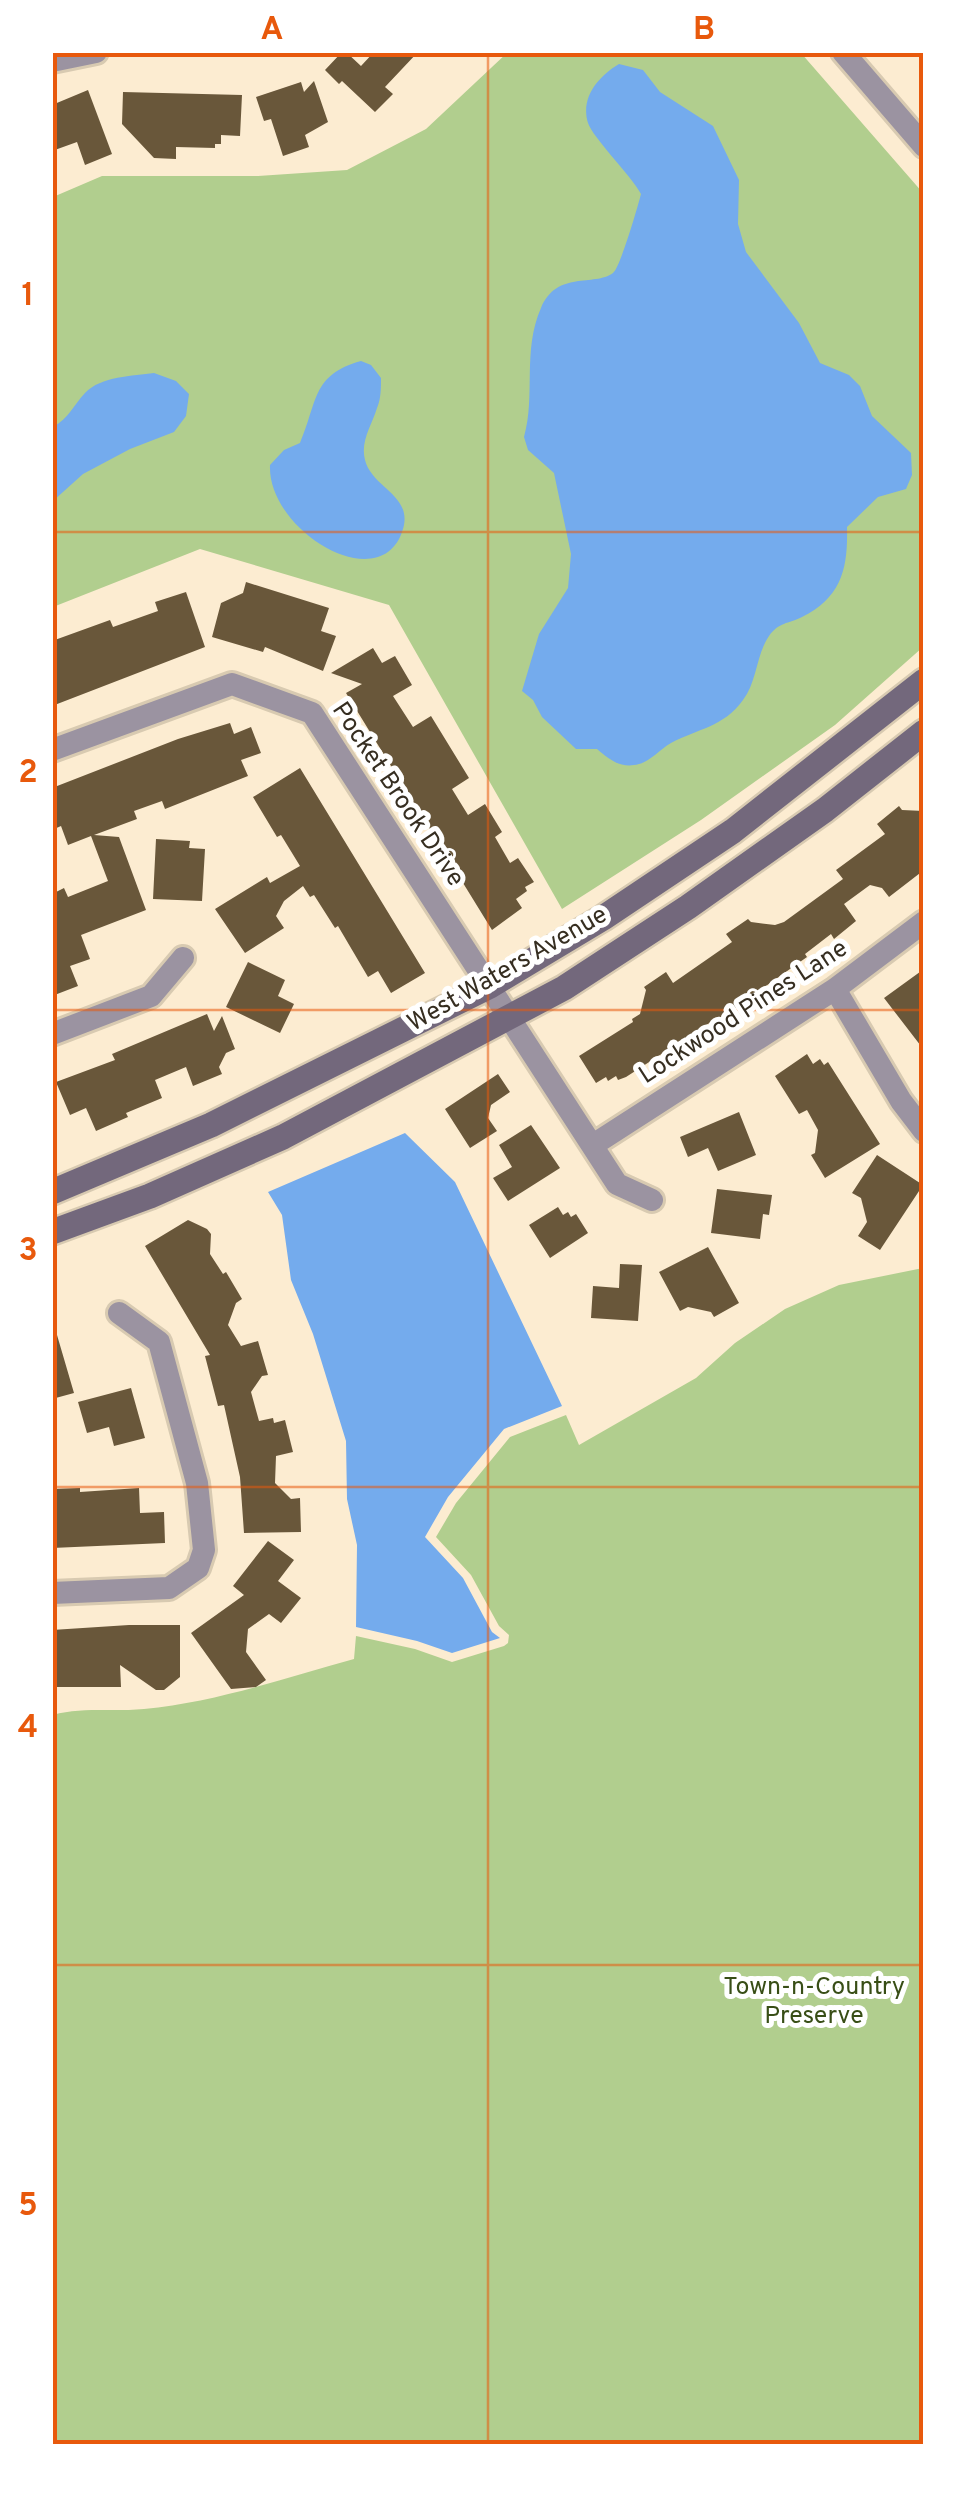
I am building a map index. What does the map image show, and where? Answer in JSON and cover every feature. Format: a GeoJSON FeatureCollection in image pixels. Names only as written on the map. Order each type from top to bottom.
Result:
{"type":"FeatureCollection","features":[{"type":"Feature","properties":{"kind":"street"},"geometry":{"type":"LineString","coordinates":[[52,61],[96,52]]}},
{"type":"Feature","properties":{"kind":"street"},"geometry":{"type":"LineString","coordinates":[[843,52],[924,146]]}},
{"type":"Feature","properties":{"kind":"street","name":"West Waters Avenue"},"geometry":{"type":"LineString","coordinates":[[52,1192],[211,1126],[490,986],[733,831],[924,681]]}},
{"type":"Feature","properties":{"kind":"street","name":"Pocket Brook Drive"},"geometry":{"type":"LineString","coordinates":[[52,750],[232,684],[312,712],[618,1184],[652,1200]]}},
{"type":"Feature","properties":{"kind":"street","name":"West Waters Avenue"},"geometry":{"type":"LineString","coordinates":[[52,1232],[150,1196],[283,1138],[564,988],[825,810],[924,732]]}},
{"type":"Feature","properties":{"kind":"street","name":"Lockwood Pines Lane"},"geometry":{"type":"LineString","coordinates":[[592,1145],[835,989],[924,922]]}},
{"type":"Feature","properties":{"kind":"street"},"geometry":{"type":"LineString","coordinates":[[52,1034],[150,996],[183,958]]}},
{"type":"Feature","properties":{"kind":"street"},"geometry":{"type":"LineString","coordinates":[[835,989],[901,1101],[924,1131]]}},
{"type":"Feature","properties":{"kind":"street"},"geometry":{"type":"LineString","coordinates":[[52,1593],[168,1588],[198,1568],[204,1550],[197,1484],[159,1342],[119,1313]]}},
{"type":"Feature","properties":{"kind":"green space"},"geometry":{"type":"Polygon","coordinates":[[[508,52],[801,53],[923,193],[923,647],[835,725],[701,820],[562,909],[389,605],[200,549],[53,607],[53,197],[102,176],[258,176],[347,170],[426,129],[508,52]]]}},
{"type":"Feature","properties":{"kind":"green space","name":"Town-n-Country Preserve"},"geometry":{"type":"Polygon","coordinates":[[[923,1268],[923,2444],[53,2444],[53,1715],[171,1706],[250,1689],[354,1659],[356,1636],[452,1662],[504,1646],[509,1635],[499,1626],[471,1575],[436,1537],[456,1503],[510,1437],[566,1415],[579,1445],[696,1378],[735,1343],[785,1309],[839,1285],[923,1268]]]}},
{"type":"Feature","properties":{"kind":"water"},"geometry":{"type":"Polygon","coordinates":[[[619,64],[643,70],[660,92],[713,126],[739,180],[738,224],[746,252],[799,323],[820,363],[849,375],[860,386],[872,416],[911,453],[912,475],[906,489],[878,497],[847,527],[844,568],[834,591],[815,609],[773,631],[761,651],[748,693],[736,709],[719,722],[633,765],[616,762],[597,749],[576,749],[542,717],[533,700],[522,691],[539,634],[568,588],[571,554],[554,473],[528,450],[524,437],[532,340],[541,308],[556,288],[613,273],[633,223],[641,194],[591,130],[586,113],[593,88],[619,64]]]}},
{"type":"Feature","properties":{"kind":"water"},"geometry":{"type":"Polygon","coordinates":[[[361,361],[371,365],[381,378],[379,401],[365,440],[365,460],[375,478],[397,500],[405,517],[391,549],[373,558],[351,557],[305,533],[274,490],[270,465],[284,450],[300,443],[324,382],[361,361]]]}},
{"type":"Feature","properties":{"kind":"water"},"geometry":{"type":"Polygon","coordinates":[[[154,373],[176,381],[189,394],[186,416],[174,432],[130,449],[83,474],[53,501],[53,427],[92,387],[118,378],[154,373]]]}},
{"type":"Feature","properties":{"kind":"water"},"geometry":{"type":"Polygon","coordinates":[[[405,1133],[455,1182],[562,1406],[504,1429],[448,1497],[425,1537],[463,1578],[492,1632],[500,1638],[452,1653],[356,1627],[357,1545],[347,1499],[346,1441],[313,1334],[291,1280],[282,1215],[268,1192],[405,1133]]]}},
{"type":"Feature","properties":{"kind":"building"},"geometry":{"type":"Polygon","coordinates":[[[342,52],[361,66],[374,52],[418,52],[385,87],[393,94],[375,112],[325,70],[342,52]]]}},
{"type":"Feature","properties":{"kind":"building"},"geometry":{"type":"Polygon","coordinates":[[[314,81],[328,122],[305,135],[309,147],[283,156],[271,119],[264,121],[256,97],[301,82],[304,92],[314,81]]]}},
{"type":"Feature","properties":{"kind":"building"},"geometry":{"type":"Polygon","coordinates":[[[88,90],[112,154],[85,165],[77,142],[52,151],[52,105],[88,90]]]}},
{"type":"Feature","properties":{"kind":"building"},"geometry":{"type":"Polygon","coordinates":[[[123,92],[242,95],[240,136],[221,135],[221,144],[215,144],[215,148],[176,147],[176,159],[154,158],[122,124],[123,92]]]}},
{"type":"Feature","properties":{"kind":"building"},"geometry":{"type":"Polygon","coordinates":[[[246,582],[329,608],[321,631],[336,636],[323,671],[265,647],[263,652],[212,637],[221,603],[243,593],[246,582]]]}},
{"type":"Feature","properties":{"kind":"building"},"geometry":{"type":"Polygon","coordinates":[[[186,592],[205,647],[52,706],[52,641],[110,620],[113,627],[158,611],[155,602],[186,592]]]}},
{"type":"Feature","properties":{"kind":"building"},"geometry":{"type":"Polygon","coordinates":[[[373,648],[382,663],[395,656],[412,685],[393,696],[413,727],[431,716],[469,778],[452,789],[468,815],[485,804],[502,832],[495,837],[510,863],[518,858],[534,882],[516,899],[522,908],[492,930],[346,693],[362,684],[331,673],[373,648]]]}},
{"type":"Feature","properties":{"kind":"building"},"geometry":{"type":"Polygon","coordinates":[[[230,723],[234,734],[251,727],[261,753],[241,760],[248,776],[165,809],[162,801],[134,811],[137,819],[94,835],[119,837],[146,910],[81,935],[90,959],[70,966],[78,986],[52,996],[52,894],[64,888],[68,897],[108,881],[91,836],[68,845],[61,826],[52,830],[52,788],[230,723]]]}},
{"type":"Feature","properties":{"kind":"building"},"geometry":{"type":"Polygon","coordinates":[[[300,768],[425,973],[391,993],[378,971],[368,977],[338,926],[335,928],[314,895],[310,897],[303,886],[284,901],[276,916],[284,928],[245,953],[215,909],[267,877],[270,883],[300,866],[253,797],[300,768]]]}},
{"type":"Feature","properties":{"kind":"building"},"geometry":{"type":"Polygon","coordinates":[[[899,806],[902,810],[924,811],[924,870],[889,897],[882,888],[870,885],[844,904],[856,921],[834,939],[831,934],[805,954],[807,957],[715,1022],[626,1077],[618,1080],[616,1076],[608,1081],[606,1077],[596,1083],[579,1056],[633,1022],[640,1014],[644,987],[666,972],[673,983],[732,942],[726,934],[748,919],[775,925],[784,922],[843,879],[836,870],[885,834],[877,824],[899,806]]]}},
{"type":"Feature","properties":{"kind":"building"},"geometry":{"type":"Polygon","coordinates":[[[156,839],[190,841],[189,848],[205,849],[202,901],[153,899],[156,839]]]}},
{"type":"Feature","properties":{"kind":"building"},"geometry":{"type":"Polygon","coordinates":[[[248,962],[285,980],[278,996],[294,1004],[280,1033],[226,1007],[248,962]]]}},
{"type":"Feature","properties":{"kind":"building"},"geometry":{"type":"Polygon","coordinates":[[[924,969],[924,1050],[884,998],[924,969]]]}},
{"type":"Feature","properties":{"kind":"building"},"geometry":{"type":"Polygon","coordinates":[[[207,1014],[214,1031],[222,1016],[235,1049],[226,1053],[219,1067],[222,1074],[193,1086],[186,1067],[155,1080],[162,1098],[96,1131],[86,1108],[70,1115],[56,1082],[115,1060],[112,1054],[207,1014]]]}},
{"type":"Feature","properties":{"kind":"building"},"geometry":{"type":"Polygon","coordinates":[[[807,1054],[813,1064],[820,1059],[824,1065],[828,1062],[880,1144],[825,1178],[811,1155],[815,1153],[818,1130],[807,1110],[799,1114],[775,1076],[807,1054]]]}},
{"type":"Feature","properties":{"kind":"building"},"geometry":{"type":"Polygon","coordinates":[[[498,1074],[510,1092],[491,1105],[488,1118],[497,1131],[470,1148],[445,1109],[498,1074]]]}},
{"type":"Feature","properties":{"kind":"building"},"geometry":{"type":"Polygon","coordinates":[[[739,1112],[756,1155],[718,1171],[708,1148],[688,1157],[680,1137],[739,1112]]]}},
{"type":"Feature","properties":{"kind":"building"},"geometry":{"type":"Polygon","coordinates":[[[531,1125],[560,1168],[508,1201],[493,1178],[512,1167],[499,1145],[531,1125]]]}},
{"type":"Feature","properties":{"kind":"building"},"geometry":{"type":"Polygon","coordinates":[[[877,1155],[923,1185],[880,1250],[858,1236],[867,1222],[861,1198],[852,1193],[877,1155]]]}},
{"type":"Feature","properties":{"kind":"building"},"geometry":{"type":"Polygon","coordinates":[[[717,1189],[772,1195],[769,1215],[763,1214],[760,1239],[711,1233],[717,1189]]]}},
{"type":"Feature","properties":{"kind":"building"},"geometry":{"type":"Polygon","coordinates":[[[558,1207],[563,1215],[576,1214],[588,1233],[550,1258],[529,1225],[558,1207]]]}},
{"type":"Feature","properties":{"kind":"building"},"geometry":{"type":"Polygon","coordinates":[[[188,1220],[211,1234],[210,1254],[242,1299],[236,1303],[228,1325],[241,1346],[258,1341],[268,1375],[262,1376],[251,1392],[259,1421],[285,1420],[293,1452],[276,1456],[275,1483],[291,1499],[300,1498],[301,1532],[244,1533],[240,1477],[224,1405],[218,1406],[205,1356],[210,1355],[145,1246],[188,1220]]]}},
{"type":"Feature","properties":{"kind":"building"},"geometry":{"type":"Polygon","coordinates":[[[708,1247],[739,1303],[714,1317],[711,1312],[688,1307],[680,1311],[659,1272],[708,1247]]]}},
{"type":"Feature","properties":{"kind":"building"},"geometry":{"type":"Polygon","coordinates":[[[620,1264],[642,1265],[638,1321],[591,1318],[593,1286],[619,1288],[620,1264]]]}},
{"type":"Feature","properties":{"kind":"building"},"geometry":{"type":"Polygon","coordinates":[[[52,1335],[57,1335],[74,1393],[52,1399],[52,1335]]]}},
{"type":"Feature","properties":{"kind":"building"},"geometry":{"type":"Polygon","coordinates":[[[131,1388],[145,1438],[114,1446],[109,1427],[87,1433],[78,1402],[131,1388]]]}},
{"type":"Feature","properties":{"kind":"building"},"geometry":{"type":"Polygon","coordinates":[[[80,1488],[80,1492],[139,1488],[140,1513],[164,1512],[165,1543],[52,1548],[52,1489],[80,1488]]]}},
{"type":"Feature","properties":{"kind":"building"},"geometry":{"type":"Polygon","coordinates":[[[268,1541],[294,1560],[278,1581],[301,1598],[281,1623],[269,1614],[248,1629],[246,1652],[266,1680],[256,1687],[231,1689],[191,1633],[244,1595],[233,1586],[268,1541]]]}},
{"type":"Feature","properties":{"kind":"building"},"geometry":{"type":"Polygon","coordinates":[[[180,1625],[180,1677],[164,1690],[156,1690],[120,1665],[121,1687],[52,1687],[52,1630],[180,1625]]]}}]}
